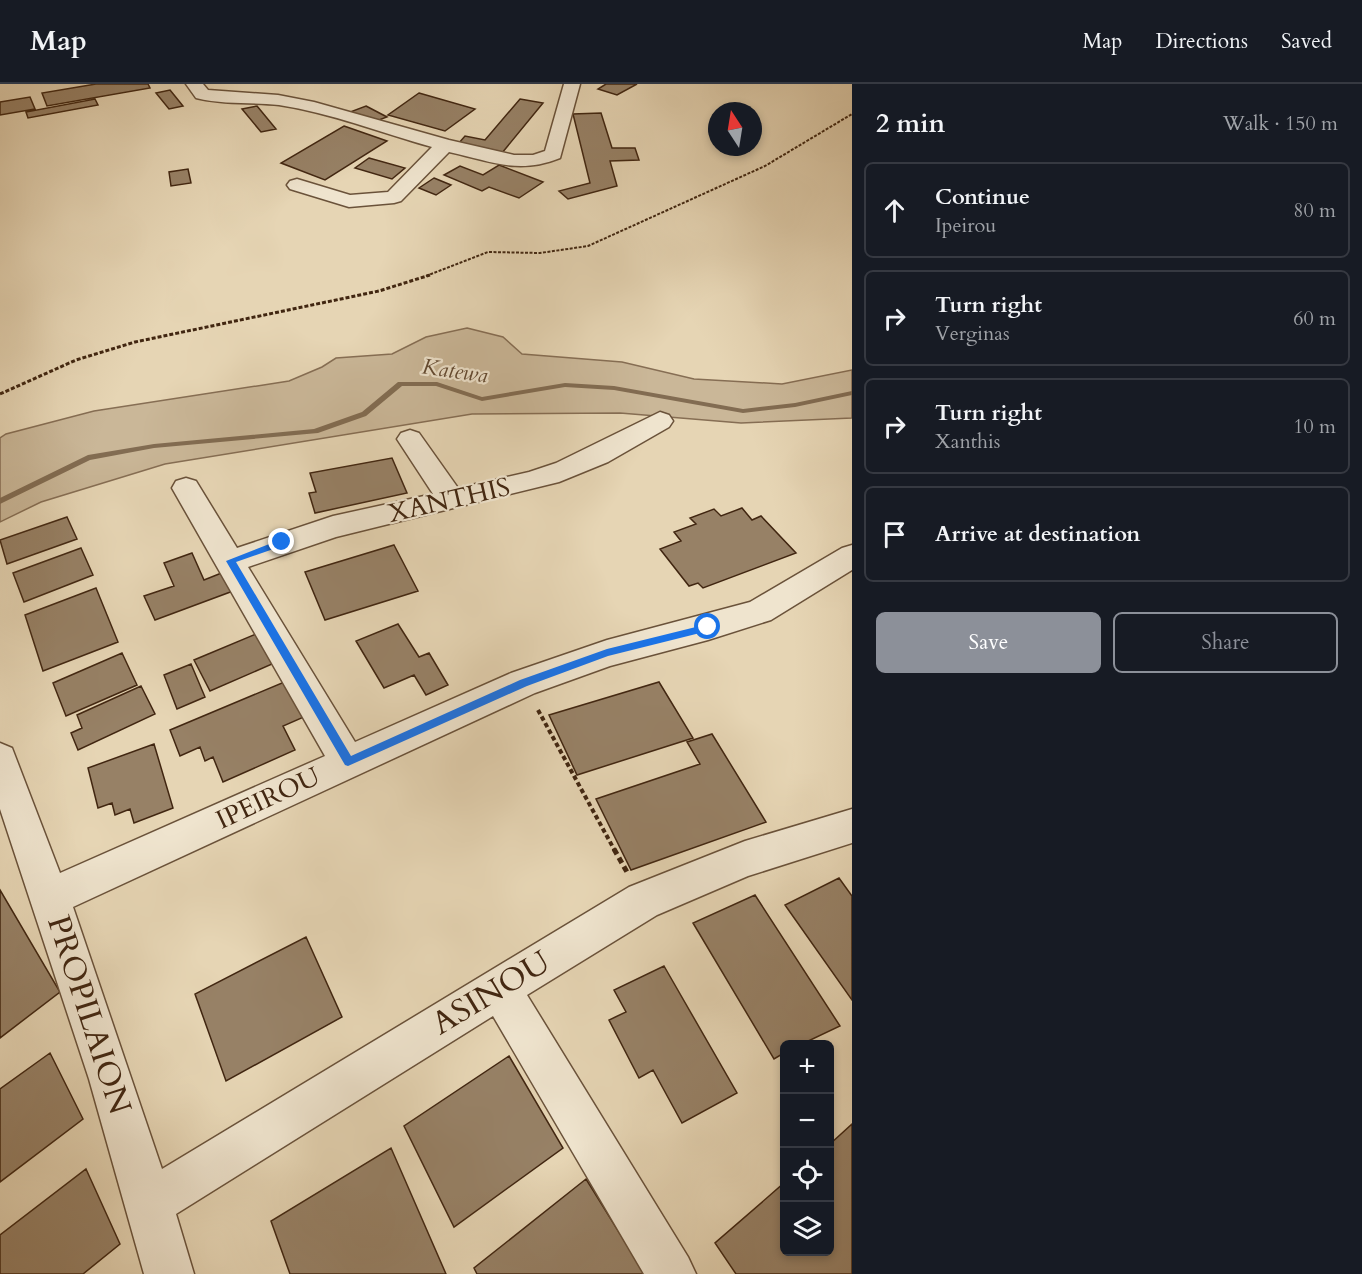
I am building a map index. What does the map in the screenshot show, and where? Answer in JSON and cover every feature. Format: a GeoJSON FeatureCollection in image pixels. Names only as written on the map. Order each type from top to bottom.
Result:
{"type":"FeatureCollection","features":[{"type":"Feature","properties":{"kind":"street"},"geometry":{"type":"LineString","coordinates":[[194,84],[202,94],[226,98],[278,100],[314,107],[445,145],[514,161],[535,161],[553,154],[572,84]]}},
{"type":"Feature","properties":{"kind":"street"},"geometry":{"type":"LineString","coordinates":[[297,185],[349,201],[394,197],[445,145]]}},
{"type":"Feature","properties":{"kind":"street","name":"XANTHIS"},"geometry":{"type":"LineString","coordinates":[[231,561],[333,527],[563,472],[601,456],[660,420]]}},
{"type":"Feature","properties":{"kind":"street"},"geometry":{"type":"LineString","coordinates":[[410,438],[451,499]]}},
{"type":"Feature","properties":{"kind":"street"},"geometry":{"type":"LineString","coordinates":[[186,488],[348,762]]}},
{"type":"Feature","properties":{"kind":"street","name":"IPEIROU"},"geometry":{"type":"LineString","coordinates":[[51,897],[523,683],[607,652],[708,627],[760,611],[852,557]]}},
{"type":"Feature","properties":{"kind":"street","name":"PROPILAION"},"geometry":{"type":"LineString","coordinates":[[0,759],[51,897],[149,1203],[169,1274]]}},
{"type":"Feature","properties":{"kind":"street","name":"ASINOU"},"geometry":{"type":"LineString","coordinates":[[149,1203],[643,901],[745,859],[844,835]]}},
{"type":"Feature","properties":{"kind":"street"},"geometry":{"type":"LineString","coordinates":[[499,987],[671,1274]]}},
{"type":"Feature","properties":{"kind":"path"},"geometry":{"type":"LineString","coordinates":[[0,394],[76,360],[135,342],[379,291],[427,276],[475,255],[499,252],[540,253],[588,246],[756,170],[852,114]]}},
{"type":"Feature","properties":{"kind":"path"},"geometry":{"type":"LineString","coordinates":[[523,683],[643,901]]}},
{"type":"Feature","properties":{"kind":"shaded area"},"geometry":{"type":"Polygon","coordinates":[[[467,328],[503,337],[522,354],[622,362],[694,379],[782,384],[852,370],[852,418],[741,423],[620,413],[472,414],[165,464],[41,502],[0,522],[0,438],[6,434],[94,411],[289,381],[322,367],[336,358],[392,354],[426,337],[467,328]]]}},
{"type":"Feature","properties":{"kind":"building"},"geometry":{"type":"Polygon","coordinates":[[[96,84],[148,84],[150,88],[47,106],[42,93],[96,84]]]}},
{"type":"Feature","properties":{"kind":"building"},"geometry":{"type":"Polygon","coordinates":[[[606,84],[637,84],[617,95],[598,89],[606,84]]]}},
{"type":"Feature","properties":{"kind":"building"},"geometry":{"type":"Polygon","coordinates":[[[170,90],[183,106],[169,109],[156,93],[170,90]]]}},
{"type":"Feature","properties":{"kind":"building"},"geometry":{"type":"Polygon","coordinates":[[[419,93],[475,109],[445,131],[388,115],[419,93]]]}},
{"type":"Feature","properties":{"kind":"building"},"geometry":{"type":"Polygon","coordinates":[[[30,97],[35,109],[0,115],[0,102],[30,97]]]}},
{"type":"Feature","properties":{"kind":"building"},"geometry":{"type":"Polygon","coordinates":[[[95,99],[98,105],[28,118],[26,112],[95,99]]]}},
{"type":"Feature","properties":{"kind":"building"},"geometry":{"type":"Polygon","coordinates":[[[520,99],[543,103],[502,153],[458,144],[465,136],[485,140],[520,99]]]}},
{"type":"Feature","properties":{"kind":"building"},"geometry":{"type":"Polygon","coordinates":[[[257,106],[276,129],[261,132],[242,109],[257,106]]]}},
{"type":"Feature","properties":{"kind":"building"},"geometry":{"type":"Polygon","coordinates":[[[366,106],[387,117],[371,123],[350,112],[366,106]]]}},
{"type":"Feature","properties":{"kind":"building"},"geometry":{"type":"Polygon","coordinates":[[[601,113],[612,148],[635,148],[639,160],[610,161],[617,186],[568,199],[559,191],[590,183],[573,114],[601,113]]]}},
{"type":"Feature","properties":{"kind":"building"},"geometry":{"type":"Polygon","coordinates":[[[344,126],[387,141],[325,180],[281,163],[344,126]]]}},
{"type":"Feature","properties":{"kind":"building"},"geometry":{"type":"Polygon","coordinates":[[[369,158],[405,168],[392,179],[355,168],[369,158]]]}},
{"type":"Feature","properties":{"kind":"building"},"geometry":{"type":"Polygon","coordinates":[[[499,165],[543,182],[519,198],[489,187],[482,191],[444,175],[460,166],[483,175],[499,165]]]}},
{"type":"Feature","properties":{"kind":"building"},"geometry":{"type":"Polygon","coordinates":[[[188,169],[191,183],[171,186],[169,172],[188,169]]]}},
{"type":"Feature","properties":{"kind":"building"},"geometry":{"type":"Polygon","coordinates":[[[434,178],[451,185],[436,195],[419,188],[434,178]]]}},
{"type":"Feature","properties":{"kind":"building"},"geometry":{"type":"Polygon","coordinates":[[[392,458],[407,493],[315,513],[309,493],[316,492],[310,473],[392,458]]]}},
{"type":"Feature","properties":{"kind":"building"},"geometry":{"type":"Polygon","coordinates":[[[742,508],[752,520],[761,516],[796,553],[703,588],[698,583],[689,586],[660,549],[681,541],[674,532],[696,524],[690,518],[714,509],[721,516],[742,508]]]}},
{"type":"Feature","properties":{"kind":"building"},"geometry":{"type":"Polygon","coordinates":[[[67,517],[77,539],[7,564],[0,540],[67,517]]]}},
{"type":"Feature","properties":{"kind":"building"},"geometry":{"type":"Polygon","coordinates":[[[394,545],[418,591],[325,620],[305,572],[394,545]]]}},
{"type":"Feature","properties":{"kind":"building"},"geometry":{"type":"Polygon","coordinates":[[[81,548],[93,575],[24,602],[13,573],[81,548]]]}},
{"type":"Feature","properties":{"kind":"building"},"geometry":{"type":"Polygon","coordinates":[[[192,553],[204,580],[224,572],[233,591],[155,620],[144,596],[174,586],[164,563],[192,553]]]}},
{"type":"Feature","properties":{"kind":"building"},"geometry":{"type":"Polygon","coordinates":[[[96,588],[118,642],[43,671],[25,615],[96,588]]]}},
{"type":"Feature","properties":{"kind":"building"},"geometry":{"type":"Polygon","coordinates":[[[398,624],[419,657],[429,653],[448,685],[426,695],[414,675],[384,688],[356,641],[398,624]]]}},
{"type":"Feature","properties":{"kind":"building"},"geometry":{"type":"Polygon","coordinates":[[[263,631],[279,661],[210,691],[194,660],[263,631]]]}},
{"type":"Feature","properties":{"kind":"building"},"geometry":{"type":"Polygon","coordinates":[[[122,653],[137,685],[66,716],[53,683],[122,653]]]}},
{"type":"Feature","properties":{"kind":"building"},"geometry":{"type":"Polygon","coordinates":[[[191,664],[205,697],[177,709],[164,675],[191,664]]]}},
{"type":"Feature","properties":{"kind":"building"},"geometry":{"type":"Polygon","coordinates":[[[294,678],[313,713],[283,726],[295,750],[223,782],[213,757],[205,761],[200,747],[180,756],[170,730],[294,678]]]}},
{"type":"Feature","properties":{"kind":"building"},"geometry":{"type":"Polygon","coordinates":[[[659,682],[693,738],[577,775],[549,715],[659,682]]]}},
{"type":"Feature","properties":{"kind":"building"},"geometry":{"type":"Polygon","coordinates":[[[141,686],[155,714],[78,750],[71,733],[82,728],[77,715],[141,686]]]}},
{"type":"Feature","properties":{"kind":"building"},"geometry":{"type":"Polygon","coordinates":[[[712,734],[766,822],[631,870],[596,799],[700,764],[687,742],[712,734]]]}},
{"type":"Feature","properties":{"kind":"building"},"geometry":{"type":"Polygon","coordinates":[[[154,744],[173,808],[134,823],[130,809],[115,815],[112,803],[98,808],[88,768],[154,744]]]}},
{"type":"Feature","properties":{"kind":"building"},"geometry":{"type":"Polygon","coordinates":[[[839,878],[852,896],[852,1000],[785,905],[839,878]]]}},
{"type":"Feature","properties":{"kind":"building"},"geometry":{"type":"Polygon","coordinates":[[[0,890],[60,992],[0,1038],[0,890]]]}},
{"type":"Feature","properties":{"kind":"building"},"geometry":{"type":"Polygon","coordinates":[[[755,895],[840,1026],[810,1040],[780,1040],[780,1055],[774,1059],[693,923],[755,895]]]}},
{"type":"Feature","properties":{"kind":"building"},"geometry":{"type":"Polygon","coordinates":[[[306,937],[342,1017],[226,1081],[195,994],[306,937]]]}},
{"type":"Feature","properties":{"kind":"building"},"geometry":{"type":"Polygon","coordinates":[[[664,966],[737,1093],[682,1123],[653,1070],[639,1078],[609,1020],[626,1012],[614,990],[664,966]]]}},
{"type":"Feature","properties":{"kind":"building"},"geometry":{"type":"Polygon","coordinates":[[[50,1053],[83,1119],[0,1182],[0,1089],[50,1053]]]}},
{"type":"Feature","properties":{"kind":"building"},"geometry":{"type":"Polygon","coordinates":[[[509,1056],[563,1148],[454,1227],[404,1126],[509,1056]]]}},
{"type":"Feature","properties":{"kind":"building"},"geometry":{"type":"Polygon","coordinates":[[[852,1124],[852,1274],[736,1274],[715,1243],[780,1186],[780,1256],[834,1256],[834,1140],[852,1124]]]}},
{"type":"Feature","properties":{"kind":"building"},"geometry":{"type":"Polygon","coordinates":[[[391,1148],[446,1274],[290,1274],[271,1221],[391,1148]]]}},
{"type":"Feature","properties":{"kind":"building"},"geometry":{"type":"Polygon","coordinates":[[[86,1169],[120,1244],[83,1274],[0,1274],[0,1235],[86,1169]]]}},
{"type":"Feature","properties":{"kind":"building"},"geometry":{"type":"Polygon","coordinates":[[[586,1179],[645,1274],[477,1274],[474,1268],[586,1179]]]}},
{"type":"Feature","properties":{"kind":"waterway","name":"Katewa"},"geometry":{"type":"LineString","coordinates":[[0,501],[88,458],[154,446],[315,431],[364,414],[400,384],[437,384],[482,399],[565,385],[614,388],[743,411],[795,405],[852,393]]}},
{"type":"Feature","properties":{"kind":"route"},"geometry":{"type":"LineString","coordinates":[[282,542],[231,561],[348,762],[523,683],[607,652],[708,627]]}}]}
